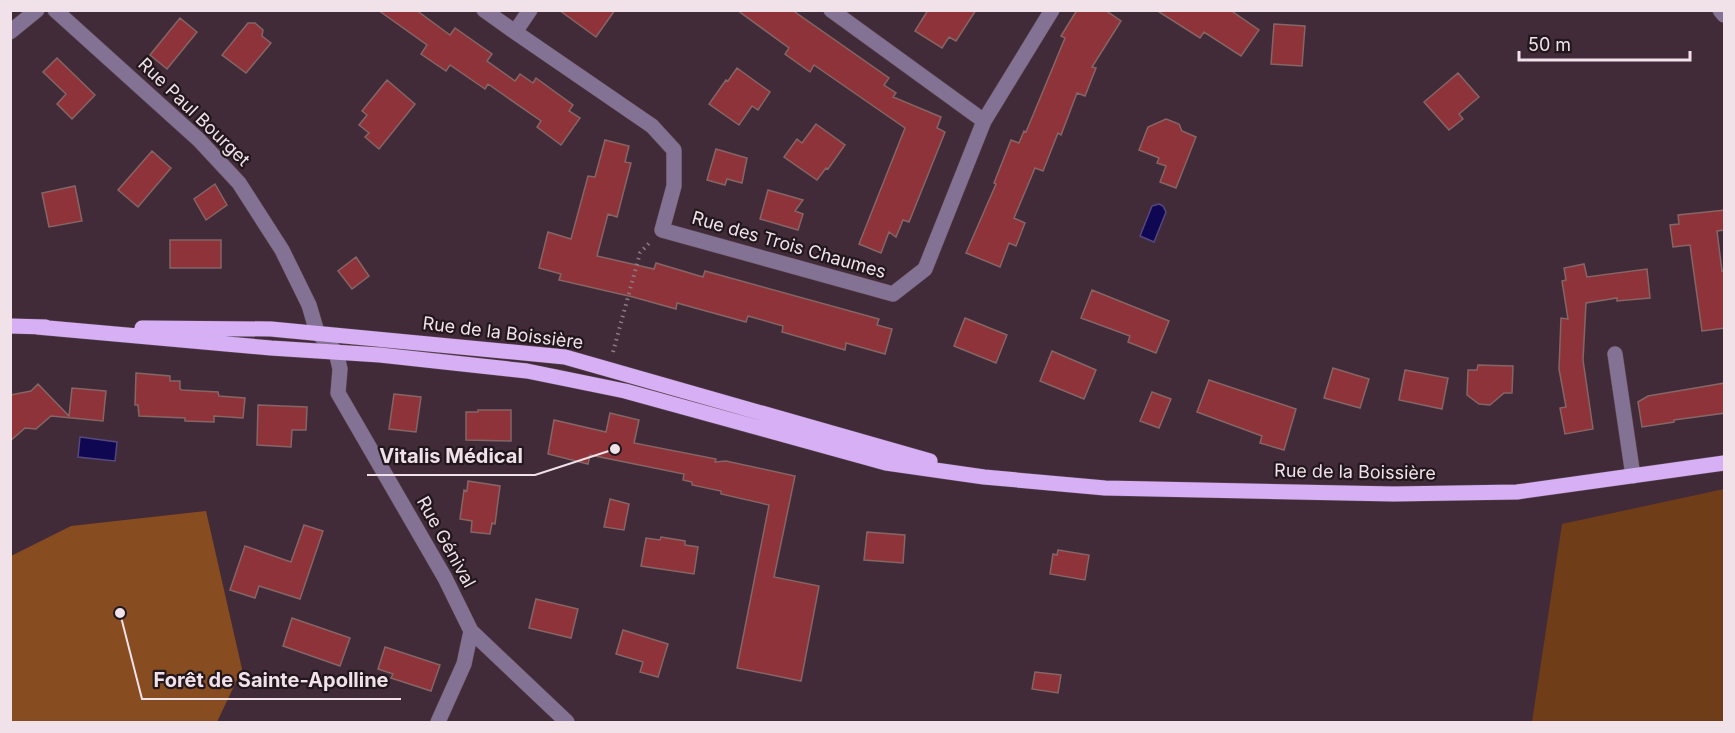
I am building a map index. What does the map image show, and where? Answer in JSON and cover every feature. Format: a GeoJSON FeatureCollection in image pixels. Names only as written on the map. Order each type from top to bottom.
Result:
{"type":"FeatureCollection","features":[{"type":"Feature","properties":{"kind":"main road","name":"Rue de la Boissière"},"geometry":{"type":"LineString","coordinates":[[10,326],[271,328],[565,357],[984,477]]}},
{"type":"Feature","properties":{"kind":"main road","name":"Rue de la Boissière"},"geometry":{"type":"LineString","coordinates":[[37,327],[336,352],[527,371],[624,391],[886,463],[984,477],[1105,488],[1394,494],[1517,492],[1725,463]]}},
{"type":"Feature","properties":{"kind":"street"},"geometry":{"type":"LineString","coordinates":[[10,32],[37,10]]}},
{"type":"Feature","properties":{"kind":"street","name":"Rue Paul Bourget"},"geometry":{"type":"LineString","coordinates":[[55,10],[199,140],[239,183],[282,250],[309,305],[317,332],[336,352]]}},
{"type":"Feature","properties":{"kind":"street","name":"Rue des Trois Chaumes"},"geometry":{"type":"LineString","coordinates":[[484,10],[652,126],[674,150],[674,186],[662,230],[893,294],[925,269],[984,121],[1052,10]]}},
{"type":"Feature","properties":{"kind":"street"},"geometry":{"type":"LineString","coordinates":[[515,32],[530,10]]}},
{"type":"Feature","properties":{"kind":"street"},"geometry":{"type":"LineString","coordinates":[[831,10],[984,121]]}},
{"type":"Feature","properties":{"kind":"street"},"geometry":{"type":"LineString","coordinates":[[1720,10],[1725,15]]}},
{"type":"Feature","properties":{"kind":"street","name":"Rue Génival"},"geometry":{"type":"LineString","coordinates":[[336,352],[340,369],[338,393],[445,578],[471,632]]}},
{"type":"Feature","properties":{"kind":"street"},"geometry":{"type":"LineString","coordinates":[[1615,354],[1633,476]]}},
{"type":"Feature","properties":{"kind":"street"},"geometry":{"type":"LineString","coordinates":[[438,723],[464,663],[471,632]]}},
{"type":"Feature","properties":{"kind":"street"},"geometry":{"type":"LineString","coordinates":[[471,632],[567,723]]}},
{"type":"Feature","properties":{"kind":"path"},"geometry":{"type":"LineString","coordinates":[[611,357],[640,254],[662,230]]}},
{"type":"Feature","properties":{"kind":"shaded area"},"geometry":{"type":"Polygon","coordinates":[[[1159,204],[1166,212],[1154,242],[1140,236],[1152,206],[1159,204]]]}},
{"type":"Feature","properties":{"kind":"shaded area"},"geometry":{"type":"Polygon","coordinates":[[[80,437],[117,442],[115,461],[78,457],[80,437]]]}},
{"type":"Feature","properties":{"kind":"shaded area"},"geometry":{"type":"Polygon","coordinates":[[[1724,489],[1724,722],[1532,722],[1562,524],[1724,489]]]}},
{"type":"Feature","properties":{"kind":"shaded area"},"geometry":{"type":"Polygon","coordinates":[[[206,511],[242,669],[217,722],[11,722],[11,556],[71,526],[206,511]]]}},
{"type":"Feature","properties":{"kind":"building"},"geometry":{"type":"Polygon","coordinates":[[[378,10],[416,10],[450,35],[455,28],[492,54],[487,61],[515,81],[520,74],[533,83],[536,78],[573,105],[569,111],[580,118],[561,145],[537,127],[541,121],[488,84],[485,89],[450,65],[446,71],[421,54],[427,45],[378,10]]]}},
{"type":"Feature","properties":{"kind":"building"},"geometry":{"type":"Polygon","coordinates":[[[559,10],[615,10],[596,37],[559,10]]]}},
{"type":"Feature","properties":{"kind":"building"},"geometry":{"type":"Polygon","coordinates":[[[737,10],[792,10],[889,78],[884,85],[896,93],[893,97],[941,117],[937,128],[945,132],[909,222],[903,220],[896,237],[889,232],[881,253],[859,244],[905,128],[814,65],[810,72],[785,54],[789,48],[737,10]]]}},
{"type":"Feature","properties":{"kind":"building"},"geometry":{"type":"Polygon","coordinates":[[[928,10],[976,10],[956,41],[949,37],[942,48],[915,31],[928,10]]]}},
{"type":"Feature","properties":{"kind":"building"},"geometry":{"type":"Polygon","coordinates":[[[1077,10],[1105,10],[1121,21],[1092,67],[1096,68],[1085,96],[1077,93],[1061,135],[1058,133],[1043,171],[1035,168],[1014,218],[1025,223],[1016,246],[1009,243],[1000,267],[966,253],[996,184],[994,183],[1011,140],[1019,143],[1024,131],[1026,132],[1065,38],[1061,36],[1077,10]]]}},
{"type":"Feature","properties":{"kind":"building"},"geometry":{"type":"Polygon","coordinates":[[[1156,10],[1230,10],[1259,30],[1241,56],[1204,32],[1200,38],[1156,10]]]}},
{"type":"Feature","properties":{"kind":"building"},"geometry":{"type":"Polygon","coordinates":[[[180,18],[197,32],[167,69],[150,55],[180,18]]]}},
{"type":"Feature","properties":{"kind":"building"},"geometry":{"type":"Polygon","coordinates":[[[248,23],[255,23],[263,30],[262,36],[271,43],[246,73],[222,55],[248,23]]]}},
{"type":"Feature","properties":{"kind":"building"},"geometry":{"type":"Polygon","coordinates":[[[1274,24],[1305,26],[1302,66],[1271,64],[1274,24]]]}},
{"type":"Feature","properties":{"kind":"building"},"geometry":{"type":"Polygon","coordinates":[[[57,58],[95,95],[72,119],[57,104],[66,94],[43,72],[57,58]]]}},
{"type":"Feature","properties":{"kind":"building"},"geometry":{"type":"Polygon","coordinates":[[[737,68],[770,92],[758,110],[752,106],[739,125],[709,104],[737,68]]]}},
{"type":"Feature","properties":{"kind":"building"},"geometry":{"type":"Polygon","coordinates":[[[1458,73],[1479,97],[1459,114],[1463,119],[1449,130],[1424,102],[1458,73]]]}},
{"type":"Feature","properties":{"kind":"building"},"geometry":{"type":"Polygon","coordinates":[[[387,80],[415,104],[379,149],[365,137],[369,133],[359,125],[367,115],[362,111],[387,80]]]}},
{"type":"Feature","properties":{"kind":"building"},"geometry":{"type":"Polygon","coordinates":[[[1166,119],[1179,124],[1182,131],[1196,137],[1176,188],[1160,182],[1166,166],[1157,163],[1159,158],[1139,150],[1148,127],[1166,119]]]}},
{"type":"Feature","properties":{"kind":"building"},"geometry":{"type":"Polygon","coordinates":[[[816,124],[845,145],[817,180],[784,157],[797,139],[802,143],[816,124]]]}},
{"type":"Feature","properties":{"kind":"building"},"geometry":{"type":"Polygon","coordinates":[[[605,140],[629,146],[625,162],[631,163],[617,217],[608,214],[597,256],[654,269],[656,263],[703,277],[705,271],[879,319],[877,325],[892,329],[885,354],[846,343],[845,350],[782,332],[783,326],[748,316],[746,322],[677,303],[676,309],[559,280],[561,274],[539,268],[548,232],[571,239],[588,176],[595,177],[605,140]]]}},
{"type":"Feature","properties":{"kind":"building"},"geometry":{"type":"Polygon","coordinates":[[[716,149],[747,158],[742,183],[727,179],[725,185],[707,180],[716,149]]]}},
{"type":"Feature","properties":{"kind":"building"},"geometry":{"type":"Polygon","coordinates":[[[152,151],[171,168],[138,207],[118,190],[152,151]]]}},
{"type":"Feature","properties":{"kind":"building"},"geometry":{"type":"Polygon","coordinates":[[[215,184],[227,205],[206,220],[194,199],[215,184]]]}},
{"type":"Feature","properties":{"kind":"building"},"geometry":{"type":"Polygon","coordinates":[[[75,186],[82,221],[49,227],[42,193],[75,186]]]}},
{"type":"Feature","properties":{"kind":"building"},"geometry":{"type":"Polygon","coordinates":[[[768,190],[803,200],[795,211],[803,214],[798,230],[760,219],[768,190]]]}},
{"type":"Feature","properties":{"kind":"building"},"geometry":{"type":"Polygon","coordinates":[[[1725,210],[1725,230],[1717,231],[1722,271],[1725,270],[1725,328],[1702,331],[1690,245],[1673,247],[1670,225],[1679,224],[1678,215],[1725,210]]]}},
{"type":"Feature","properties":{"kind":"building"},"geometry":{"type":"Polygon","coordinates":[[[170,240],[221,240],[221,268],[170,268],[170,240]]]}},
{"type":"Feature","properties":{"kind":"building"},"geometry":{"type":"Polygon","coordinates":[[[356,257],[369,276],[352,289],[338,271],[356,257]]]}},
{"type":"Feature","properties":{"kind":"building"},"geometry":{"type":"Polygon","coordinates":[[[1584,264],[1587,277],[1647,269],[1650,298],[1617,301],[1617,298],[1586,303],[1583,360],[1593,429],[1565,434],[1560,408],[1566,407],[1559,369],[1561,318],[1568,319],[1562,281],[1566,280],[1564,268],[1584,264]]]}},
{"type":"Feature","properties":{"kind":"building"},"geometry":{"type":"Polygon","coordinates":[[[1092,290],[1169,321],[1156,353],[1128,342],[1130,336],[1081,318],[1092,290]]]}},
{"type":"Feature","properties":{"kind":"building"},"geometry":{"type":"Polygon","coordinates":[[[965,318],[1007,335],[996,363],[954,346],[965,318]]]}},
{"type":"Feature","properties":{"kind":"building"},"geometry":{"type":"Polygon","coordinates":[[[1052,351],[1096,370],[1084,399],[1040,381],[1052,351]]]}},
{"type":"Feature","properties":{"kind":"building"},"geometry":{"type":"Polygon","coordinates":[[[1478,365],[1513,366],[1512,393],[1504,393],[1490,405],[1479,404],[1467,395],[1468,370],[1477,370],[1478,365]]]}},
{"type":"Feature","properties":{"kind":"building"},"geometry":{"type":"Polygon","coordinates":[[[1333,368],[1369,379],[1360,408],[1324,398],[1333,368]]]}},
{"type":"Feature","properties":{"kind":"building"},"geometry":{"type":"Polygon","coordinates":[[[1405,370],[1448,378],[1442,409],[1399,400],[1405,370]]]}},
{"type":"Feature","properties":{"kind":"building"},"geometry":{"type":"Polygon","coordinates":[[[136,373],[170,376],[170,381],[180,381],[182,390],[218,392],[219,396],[245,398],[243,418],[214,416],[214,422],[139,416],[138,405],[135,405],[136,373]]]}},
{"type":"Feature","properties":{"kind":"building"},"geometry":{"type":"Polygon","coordinates":[[[1209,380],[1296,409],[1284,450],[1260,443],[1262,436],[1197,412],[1209,380]]]}},
{"type":"Feature","properties":{"kind":"building"},"geometry":{"type":"Polygon","coordinates":[[[1725,383],[1725,413],[1642,427],[1638,402],[1648,396],[1725,383]]]}},
{"type":"Feature","properties":{"kind":"building"},"geometry":{"type":"Polygon","coordinates":[[[38,384],[69,416],[72,388],[106,391],[103,421],[51,416],[36,429],[25,428],[10,441],[10,395],[31,391],[38,384]]]}},
{"type":"Feature","properties":{"kind":"building"},"geometry":{"type":"Polygon","coordinates":[[[1152,392],[1171,399],[1159,428],[1140,421],[1152,392]]]}},
{"type":"Feature","properties":{"kind":"building"},"geometry":{"type":"Polygon","coordinates":[[[394,394],[421,397],[416,432],[389,429],[394,394]]]}},
{"type":"Feature","properties":{"kind":"building"},"geometry":{"type":"Polygon","coordinates":[[[258,405],[307,407],[306,430],[292,430],[291,447],[257,445],[258,405]]]}},
{"type":"Feature","properties":{"kind":"building"},"geometry":{"type":"Polygon","coordinates":[[[478,410],[511,410],[511,441],[466,440],[466,412],[478,412],[478,410]]]}},
{"type":"Feature","properties":{"kind":"building"},"geometry":{"type":"Polygon","coordinates":[[[610,413],[639,420],[634,443],[716,459],[715,462],[726,461],[795,476],[774,577],[819,586],[801,681],[737,668],[769,505],[692,485],[692,482],[683,480],[684,474],[590,455],[588,464],[548,454],[554,420],[606,432],[610,413]]]}},
{"type":"Feature","properties":{"kind":"building"},"geometry":{"type":"Polygon","coordinates":[[[468,481],[500,486],[495,524],[492,523],[490,534],[471,532],[472,521],[460,519],[464,490],[467,491],[468,481]]]}},
{"type":"Feature","properties":{"kind":"building"},"geometry":{"type":"Polygon","coordinates":[[[610,499],[629,504],[624,530],[604,527],[610,499]]]}},
{"type":"Feature","properties":{"kind":"building"},"geometry":{"type":"Polygon","coordinates":[[[304,525],[323,531],[300,599],[259,586],[255,598],[230,590],[245,546],[291,562],[304,525]]]}},
{"type":"Feature","properties":{"kind":"building"},"geometry":{"type":"Polygon","coordinates":[[[867,532],[905,535],[903,563],[864,560],[867,532]]]}},
{"type":"Feature","properties":{"kind":"building"},"geometry":{"type":"Polygon","coordinates":[[[661,537],[685,541],[685,545],[698,547],[694,574],[641,566],[646,538],[660,540],[661,537]]]}},
{"type":"Feature","properties":{"kind":"building"},"geometry":{"type":"Polygon","coordinates":[[[1058,550],[1089,555],[1085,580],[1050,574],[1053,554],[1057,555],[1058,550]]]}},
{"type":"Feature","properties":{"kind":"building"},"geometry":{"type":"Polygon","coordinates":[[[536,599],[578,609],[571,638],[529,628],[536,599]]]}},
{"type":"Feature","properties":{"kind":"building"},"geometry":{"type":"Polygon","coordinates":[[[292,618],[350,638],[340,666],[283,646],[292,618]]]}},
{"type":"Feature","properties":{"kind":"building"},"geometry":{"type":"Polygon","coordinates":[[[623,630],[668,644],[658,677],[640,672],[643,662],[616,654],[623,630]]]}},
{"type":"Feature","properties":{"kind":"building"},"geometry":{"type":"Polygon","coordinates":[[[385,647],[440,665],[431,691],[391,678],[393,674],[378,669],[385,647]]]}},
{"type":"Feature","properties":{"kind":"building"},"geometry":{"type":"Polygon","coordinates":[[[1035,672],[1061,675],[1058,693],[1032,689],[1035,672]]]}},
{"type":"Feature","properties":{"kind":"place","name":"Vitalis Médical"},"geometry":{"type":"Point","coordinates":[615,449]}},
{"type":"Feature","properties":{"kind":"place","name":"Forêt de Sainte-Apolline"},"geometry":{"type":"Point","coordinates":[120,613]}}]}
